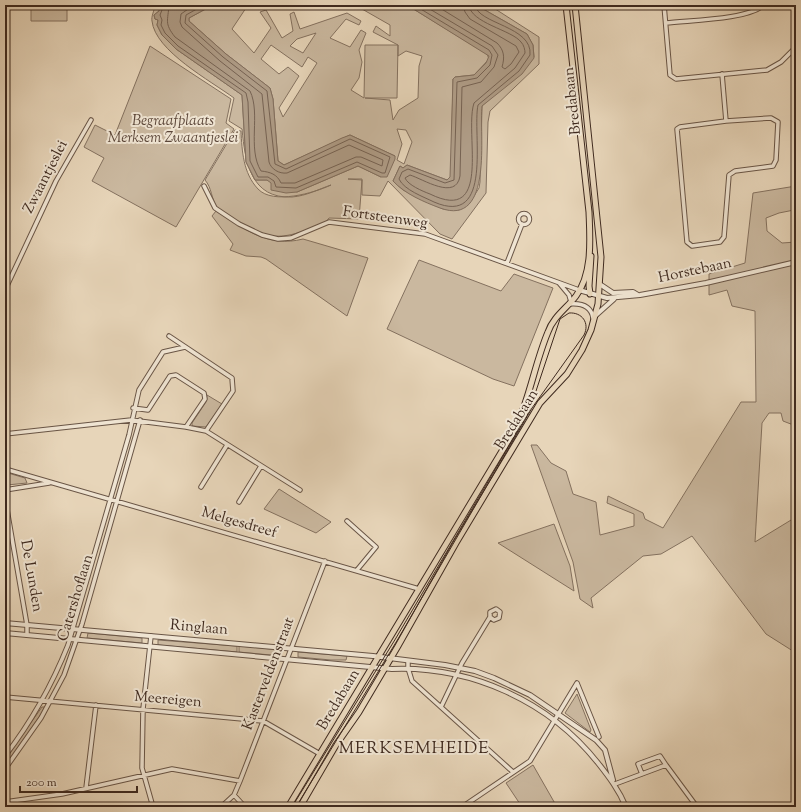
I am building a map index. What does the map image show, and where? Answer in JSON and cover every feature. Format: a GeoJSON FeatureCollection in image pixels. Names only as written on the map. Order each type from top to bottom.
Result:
{"type":"FeatureCollection","features":[{"type":"Feature","properties":{"kind":"main road","name":"Bredabaan"},"geometry":{"type":"LineString","coordinates":[[288,807],[516,425],[548,330],[554,320],[570,303],[579,290],[587,268],[590,243],[585,166],[578,120],[566,5]]}},
{"type":"Feature","properties":{"kind":"main road","name":"Bredabaan"},"geometry":{"type":"LineString","coordinates":[[300,807],[336,745],[359,712],[456,544],[540,403],[563,378],[587,340],[594,319],[599,296],[601,257],[576,5]]}},
{"type":"Feature","properties":{"kind":"main road"},"geometry":{"type":"LineString","coordinates":[[578,120],[580,125],[583,126],[588,121]]}},
{"type":"Feature","properties":{"kind":"main road"},"geometry":{"type":"LineString","coordinates":[[590,243],[590,294]]}},
{"type":"Feature","properties":{"kind":"main road"},"geometry":{"type":"LineString","coordinates":[[589,286],[593,292],[600,288]]}},
{"type":"Feature","properties":{"kind":"street"},"geometry":{"type":"LineString","coordinates":[[664,5],[670,75],[674,78],[767,70],[774,67],[796,47]]}},
{"type":"Feature","properties":{"kind":"street"},"geometry":{"type":"LineString","coordinates":[[666,23],[735,16],[752,12],[764,5]]}},
{"type":"Feature","properties":{"kind":"street"},"geometry":{"type":"LineString","coordinates":[[722,74],[726,121]]}},
{"type":"Feature","properties":{"kind":"street"},"geometry":{"type":"LineString","coordinates":[[771,118],[778,122],[776,160],[773,166],[735,171],[729,175],[724,237],[720,242],[692,246],[687,242],[677,129],[680,127],[726,121],[771,118]]}},
{"type":"Feature","properties":{"kind":"street","name":"Zwaantjeslei"},"geometry":{"type":"LineString","coordinates":[[5,290],[56,181],[91,120]]}},
{"type":"Feature","properties":{"kind":"street","name":"Fortsteenweg"},"geometry":{"type":"LineString","coordinates":[[204,186],[215,208],[249,229],[269,237],[291,238],[329,222],[425,234],[579,290]]}},
{"type":"Feature","properties":{"kind":"street"},"geometry":{"type":"LineString","coordinates":[[507,263],[522,224]]}},
{"type":"Feature","properties":{"kind":"street","name":"Horstebaan"},"geometry":{"type":"LineString","coordinates":[[579,290],[590,294],[615,298],[639,295],[706,283],[796,262]]}},
{"type":"Feature","properties":{"kind":"street"},"geometry":{"type":"LineString","coordinates":[[558,282],[569,295],[570,303],[585,306],[591,312],[594,319],[615,298]]}},
{"type":"Feature","properties":{"kind":"street"},"geometry":{"type":"LineString","coordinates":[[600,288],[613,293],[633,292],[639,295]]}},
{"type":"Feature","properties":{"kind":"street"},"geometry":{"type":"LineString","coordinates":[[169,336],[232,378],[233,391],[206,432]]}},
{"type":"Feature","properties":{"kind":"street","name":"Catershoflaan"},"geometry":{"type":"LineString","coordinates":[[5,756],[43,700],[73,629],[129,434],[133,408],[139,390],[163,352],[186,347]]}},
{"type":"Feature","properties":{"kind":"street"},"geometry":{"type":"LineString","coordinates":[[133,408],[148,410],[170,376],[176,375],[204,393],[205,399],[186,427]]}},
{"type":"Feature","properties":{"kind":"street"},"geometry":{"type":"LineString","coordinates":[[5,434],[131,420],[186,427],[206,432],[300,490]]}},
{"type":"Feature","properties":{"kind":"street","name":"Catershoflaan"},"geometry":{"type":"LineString","coordinates":[[5,769],[51,701],[71,655],[80,630],[140,420]]}},
{"type":"Feature","properties":{"kind":"street"},"geometry":{"type":"LineString","coordinates":[[201,487],[227,445]]}},
{"type":"Feature","properties":{"kind":"street"},"geometry":{"type":"LineString","coordinates":[[239,502],[261,466]]}},
{"type":"Feature","properties":{"kind":"street","name":"Melgesdreef"},"geometry":{"type":"LineString","coordinates":[[5,469],[117,500],[419,589]]}},
{"type":"Feature","properties":{"kind":"street","name":"Melgesdreef"},"geometry":{"type":"LineString","coordinates":[[5,490],[52,482]]}},
{"type":"Feature","properties":{"kind":"street","name":"De Lunden"},"geometry":{"type":"LineString","coordinates":[[5,498],[28,635]]}},
{"type":"Feature","properties":{"kind":"street"},"geometry":{"type":"LineString","coordinates":[[348,520],[376,547],[357,570]]}},
{"type":"Feature","properties":{"kind":"street","name":"Kasterveldenstraat"},"geometry":{"type":"LineString","coordinates":[[234,795],[325,561]]}},
{"type":"Feature","properties":{"kind":"street"},"geometry":{"type":"LineString","coordinates":[[440,707],[455,675],[490,617]]}},
{"type":"Feature","properties":{"kind":"street","name":"Ringlaan"},"geometry":{"type":"LineString","coordinates":[[5,623],[291,648],[391,658],[459,668],[488,676],[530,695],[601,745],[605,750],[614,783]]}},
{"type":"Feature","properties":{"kind":"street","name":"Ringlaan"},"geometry":{"type":"LineString","coordinates":[[5,633],[287,659],[408,668],[474,679],[516,696],[556,721],[587,750],[614,783]]}},
{"type":"Feature","properties":{"kind":"street"},"geometry":{"type":"LineString","coordinates":[[151,636],[143,709],[143,775],[153,807]]}},
{"type":"Feature","properties":{"kind":"street"},"geometry":{"type":"LineString","coordinates":[[64,653],[71,655]]}},
{"type":"Feature","properties":{"kind":"street"},"geometry":{"type":"LineString","coordinates":[[408,661],[408,668],[412,681],[514,772]]}},
{"type":"Feature","properties":{"kind":"street"},"geometry":{"type":"LineString","coordinates":[[462,807],[530,762],[556,721],[577,683],[599,737]]}},
{"type":"Feature","properties":{"kind":"street","name":"Meereigen"},"geometry":{"type":"LineString","coordinates":[[5,697],[263,721],[320,754]]}},
{"type":"Feature","properties":{"kind":"street"},"geometry":{"type":"LineString","coordinates":[[86,788],[96,705]]}},
{"type":"Feature","properties":{"kind":"street"},"geometry":{"type":"LineString","coordinates":[[642,774],[638,764],[660,756],[698,807]]}},
{"type":"Feature","properties":{"kind":"street"},"geometry":{"type":"LineString","coordinates":[[626,807],[614,783],[666,765]]}},
{"type":"Feature","properties":{"kind":"street"},"geometry":{"type":"LineString","coordinates":[[5,802],[24,801],[172,770],[240,781]]}},
{"type":"Feature","properties":{"kind":"street"},"geometry":{"type":"LineString","coordinates":[[221,807],[234,795],[245,807]]}},
{"type":"Feature","properties":{"kind":"green space"},"geometry":{"type":"Polygon","coordinates":[[[31,5],[67,5],[67,21],[31,21],[31,5]]]}},
{"type":"Feature","properties":{"kind":"green space"},"geometry":{"type":"Polygon","coordinates":[[[146,5],[161,5],[159,11],[154,15],[155,19],[158,20],[157,25],[162,35],[176,49],[242,95],[246,155],[242,129],[229,121],[234,98],[173,54],[155,32],[152,16],[155,6],[149,8],[146,5]]]}},
{"type":"Feature","properties":{"kind":"green space"},"geometry":{"type":"Polygon","coordinates":[[[213,5],[248,5],[232,29],[254,53],[271,28],[260,12],[266,10],[282,38],[293,31],[290,14],[294,12],[300,29],[347,13],[361,21],[359,25],[346,19],[330,38],[350,47],[361,30],[366,33],[359,50],[362,62],[359,78],[351,90],[364,98],[365,45],[398,45],[373,32],[376,26],[390,36],[390,25],[355,5],[407,5],[487,54],[489,59],[474,75],[455,77],[453,79],[451,177],[447,180],[407,165],[403,168],[400,166],[393,181],[403,190],[443,209],[459,210],[469,204],[479,188],[482,106],[534,57],[533,45],[527,34],[476,5],[489,5],[539,37],[539,64],[490,111],[488,122],[486,193],[452,239],[440,234],[388,181],[380,196],[362,195],[362,180],[359,219],[329,218],[326,222],[295,234],[279,236],[263,234],[252,229],[217,208],[209,186],[205,180],[235,130],[241,131],[244,162],[253,183],[265,194],[286,197],[267,192],[255,180],[267,180],[297,192],[358,166],[381,177],[395,156],[350,135],[284,165],[278,161],[273,99],[270,88],[226,54],[189,21],[189,18],[213,5]],[[316,33],[297,39],[290,46],[303,53],[316,33]],[[271,45],[261,59],[279,74],[288,67],[299,76],[279,108],[283,117],[317,63],[308,57],[302,67],[271,45]],[[398,45],[397,98],[365,98],[390,100],[393,120],[399,110],[418,98],[419,66],[422,56],[406,51],[398,56],[398,45]],[[397,129],[402,144],[397,160],[404,164],[412,142],[406,130],[397,129]]]}},
{"type":"Feature","properties":{"kind":"green space","name":"Begraafplaats Merksem Zwaantjeslei"},"geometry":{"type":"Polygon","coordinates":[[[150,46],[231,99],[226,123],[234,129],[176,227],[92,181],[104,158],[84,147],[95,125],[115,135],[150,46]]]}},
{"type":"Feature","properties":{"kind":"green space"},"geometry":{"type":"Polygon","coordinates":[[[796,186],[796,224],[794,210],[779,213],[766,218],[767,231],[782,243],[796,242],[796,426],[783,421],[781,413],[769,413],[762,423],[755,542],[796,517],[796,653],[766,634],[692,536],[661,554],[643,556],[591,598],[593,608],[580,599],[573,562],[531,445],[537,445],[551,463],[566,471],[573,494],[596,502],[600,535],[634,526],[634,514],[607,503],[608,496],[643,513],[645,519],[663,528],[741,402],[756,402],[755,311],[732,306],[727,290],[709,295],[709,274],[745,263],[753,193],[796,186]]]}},
{"type":"Feature","properties":{"kind":"green space"},"geometry":{"type":"Polygon","coordinates":[[[216,211],[247,230],[268,239],[290,241],[303,239],[368,258],[347,316],[266,259],[261,257],[246,256],[230,250],[233,244],[212,216],[216,211]]]}},
{"type":"Feature","properties":{"kind":"green space"},"geometry":{"type":"Polygon","coordinates":[[[419,260],[501,291],[514,274],[553,288],[514,386],[493,379],[387,329],[419,260]]]}},
{"type":"Feature","properties":{"kind":"green space"},"geometry":{"type":"Polygon","coordinates":[[[207,395],[222,404],[206,427],[192,426],[192,423],[206,402],[207,395]]]}},
{"type":"Feature","properties":{"kind":"green space"},"geometry":{"type":"Polygon","coordinates":[[[8,473],[25,478],[27,483],[7,485],[5,474],[8,473]]]}},
{"type":"Feature","properties":{"kind":"green space"},"geometry":{"type":"Polygon","coordinates":[[[279,489],[331,522],[316,533],[264,509],[279,489]]]}},
{"type":"Feature","properties":{"kind":"green space"},"geometry":{"type":"Polygon","coordinates":[[[554,524],[570,566],[574,591],[498,543],[554,524]]]}},
{"type":"Feature","properties":{"kind":"green space"},"geometry":{"type":"Polygon","coordinates":[[[88,633],[142,638],[142,643],[87,638],[88,633]]]}},
{"type":"Feature","properties":{"kind":"green space"},"geometry":{"type":"Polygon","coordinates":[[[158,640],[237,646],[237,652],[158,645],[158,640]]]}},
{"type":"Feature","properties":{"kind":"green space"},"geometry":{"type":"Polygon","coordinates":[[[239,646],[282,650],[281,656],[239,652],[239,646]]]}},
{"type":"Feature","properties":{"kind":"green space"},"geometry":{"type":"Polygon","coordinates":[[[298,652],[347,656],[346,660],[331,660],[298,657],[298,652]]]}},
{"type":"Feature","properties":{"kind":"green space"},"geometry":{"type":"Polygon","coordinates":[[[577,694],[591,730],[590,732],[565,713],[577,694]]]}},
{"type":"Feature","properties":{"kind":"green space"},"geometry":{"type":"Polygon","coordinates":[[[42,707],[46,707],[5,766],[5,759],[42,707]]]}},
{"type":"Feature","properties":{"kind":"green space"},"geometry":{"type":"Polygon","coordinates":[[[533,765],[557,807],[522,807],[506,783],[533,765]]]}},
{"type":"Feature","properties":{"kind":"water"},"geometry":{"type":"Polygon","coordinates":[[[161,5],[213,5],[189,18],[189,21],[226,54],[270,88],[273,99],[278,161],[284,165],[350,135],[395,156],[387,177],[381,177],[358,166],[297,192],[286,193],[271,190],[271,183],[267,180],[255,180],[246,162],[242,95],[176,49],[162,35],[157,25],[158,20],[155,19],[154,15],[159,11],[161,5]]]}},
{"type":"Feature","properties":{"kind":"water"},"geometry":{"type":"Polygon","coordinates":[[[407,5],[476,5],[527,34],[533,45],[534,58],[522,74],[482,106],[482,155],[480,175],[476,192],[469,204],[457,210],[440,208],[421,200],[403,190],[393,181],[400,166],[403,168],[407,165],[447,180],[450,177],[453,79],[455,77],[474,75],[486,63],[489,56],[407,5]]]}},
{"type":"Feature","properties":{"kind":"tram line"},"geometry":{"type":"LineString","coordinates":[[292,807],[396,638],[529,412],[560,319],[569,313],[578,314],[584,319],[586,326],[584,335],[532,408],[398,639],[296,807]]}},
{"type":"Feature","properties":{"kind":"district","name":"MERKSEMHEIDE"},"geometry":{"type":"Point","coordinates":[414,749]}}]}
